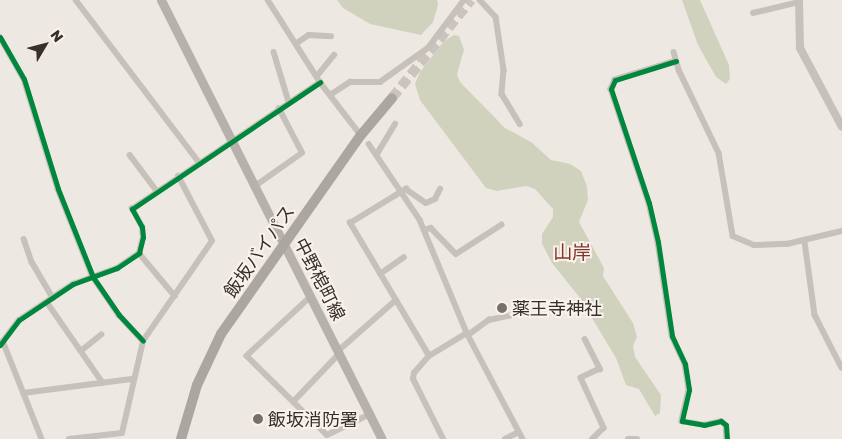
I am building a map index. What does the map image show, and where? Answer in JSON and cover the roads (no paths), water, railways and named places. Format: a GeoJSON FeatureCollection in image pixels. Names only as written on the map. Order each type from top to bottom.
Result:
{"type":"FeatureCollection","features":[{"type":"Feature","properties":{"kind":"highway","name":"飯坂バイパス"},"geometry":{"type":"LineString","coordinates":[[181,439],[197,386],[221,334],[361,135],[392,98]]}},
{"type":"Feature","properties":{"kind":"main road","name":"中野梍町線"},"geometry":{"type":"LineString","coordinates":[[161,0],[382,439]]}},
{"type":"Feature","properties":{"kind":"street"},"geometry":{"type":"LineString","coordinates":[[76,0],[200,162]]}},
{"type":"Feature","properties":{"kind":"street"},"geometry":{"type":"LineString","coordinates":[[268,0],[318,79],[357,130]]}},
{"type":"Feature","properties":{"kind":"street"},"geometry":{"type":"LineString","coordinates":[[330,95],[350,82],[380,82],[428,48],[464,0]]}},
{"type":"Feature","properties":{"kind":"street"},"geometry":{"type":"LineString","coordinates":[[480,0],[496,17],[504,70],[502,94],[520,124]]}},
{"type":"Feature","properties":{"kind":"street"},"geometry":{"type":"LineString","coordinates":[[753,13],[799,1],[800,48],[842,127]]}},
{"type":"Feature","properties":{"kind":"street"},"geometry":{"type":"LineString","coordinates":[[296,43],[309,34],[330,36]]}},
{"type":"Feature","properties":{"kind":"street"},"geometry":{"type":"LineString","coordinates":[[0,37],[24,79],[58,189],[93,277],[124,322],[143,341]]}},
{"type":"Feature","properties":{"kind":"street"},"geometry":{"type":"LineString","coordinates":[[274,52],[289,102]]}},
{"type":"Feature","properties":{"kind":"street"},"geometry":{"type":"LineString","coordinates":[[674,52],[676,61],[720,152],[733,236],[754,245],[805,242],[842,231]]}},
{"type":"Feature","properties":{"kind":"street"},"geometry":{"type":"LineString","coordinates":[[42,439],[24,393],[1,343],[19,320],[73,284],[117,268],[139,253],[143,237],[142,227],[132,209],[289,102],[318,79],[334,55]]}},
{"type":"Feature","properties":{"kind":"street"},"geometry":{"type":"LineString","coordinates":[[676,61],[615,80],[611,89],[648,203],[658,242],[672,336],[685,364],[690,390],[682,421],[704,425],[721,421],[726,424],[728,439]]}},
{"type":"Feature","properties":{"kind":"street"},"geometry":{"type":"LineString","coordinates":[[255,186],[302,153],[279,109]]}},
{"type":"Feature","properties":{"kind":"street"},"geometry":{"type":"LineString","coordinates":[[377,154],[395,124]]}},
{"type":"Feature","properties":{"kind":"street"},"geometry":{"type":"LineString","coordinates":[[369,144],[402,191],[424,230],[467,334],[491,374],[517,433],[523,439]]}},
{"type":"Feature","properties":{"kind":"street"},"geometry":{"type":"LineString","coordinates":[[130,155],[157,191]]}},
{"type":"Feature","properties":{"kind":"street"},"geometry":{"type":"LineString","coordinates":[[69,439],[122,433],[143,341],[212,241],[178,176]]}},
{"type":"Feature","properties":{"kind":"street"},"geometry":{"type":"LineString","coordinates":[[429,356],[350,223],[402,191],[408,189],[431,203],[440,189]]}},
{"type":"Feature","properties":{"kind":"street"},"geometry":{"type":"LineString","coordinates":[[424,230],[431,228],[456,254],[501,225]]}},
{"type":"Feature","properties":{"kind":"street"},"geometry":{"type":"LineString","coordinates":[[24,239],[32,262],[53,298]]}},
{"type":"Feature","properties":{"kind":"street"},"geometry":{"type":"LineString","coordinates":[[805,242],[815,315],[842,368]]}},
{"type":"Feature","properties":{"kind":"street"},"geometry":{"type":"LineString","coordinates":[[139,253],[175,296]]}},
{"type":"Feature","properties":{"kind":"street"},"geometry":{"type":"LineString","coordinates":[[380,274],[404,257]]}},
{"type":"Feature","properties":{"kind":"street"},"geometry":{"type":"LineString","coordinates":[[311,298],[247,356],[327,435],[370,414]]}},
{"type":"Feature","properties":{"kind":"street"},"geometry":{"type":"LineString","coordinates":[[294,402],[339,352],[396,300]]}},
{"type":"Feature","properties":{"kind":"street"},"geometry":{"type":"LineString","coordinates":[[47,302],[103,383]]}},
{"type":"Feature","properties":{"kind":"street"},"geometry":{"type":"LineString","coordinates":[[443,439],[413,379],[415,368],[429,356],[489,320],[513,315],[525,309]]}},
{"type":"Feature","properties":{"kind":"street"},"geometry":{"type":"LineString","coordinates":[[81,351],[101,335]]}},
{"type":"Feature","properties":{"kind":"street"},"geometry":{"type":"LineString","coordinates":[[585,339],[600,369],[581,378],[604,428],[593,439]]}},
{"type":"Feature","properties":{"kind":"street"},"geometry":{"type":"LineString","coordinates":[[24,393],[134,379]]}},
{"type":"Feature","properties":{"kind":"street"},"geometry":{"type":"LineString","coordinates":[[505,439],[517,433]]}},
{"type":"Feature","properties":{"kind":"street"},"geometry":{"type":"LineString","coordinates":[[628,439],[637,439]]}},
{"type":"Feature","properties":{"kind":"tunnel"},"geometry":{"type":"LineString","coordinates":[[392,98],[471,0]]}},
{"type":"Feature","properties":{"kind":"place","name":"薬王寺神社"},"geometry":{"type":"Point","coordinates":[502,308]}},
{"type":"Feature","properties":{"kind":"place","name":"飯坂消防署"},"geometry":{"type":"Point","coordinates":[258,419]}},
{"type":"Feature","properties":{"kind":"district","name":"山岸"},"geometry":{"type":"Point","coordinates":[572,252]}}]}
